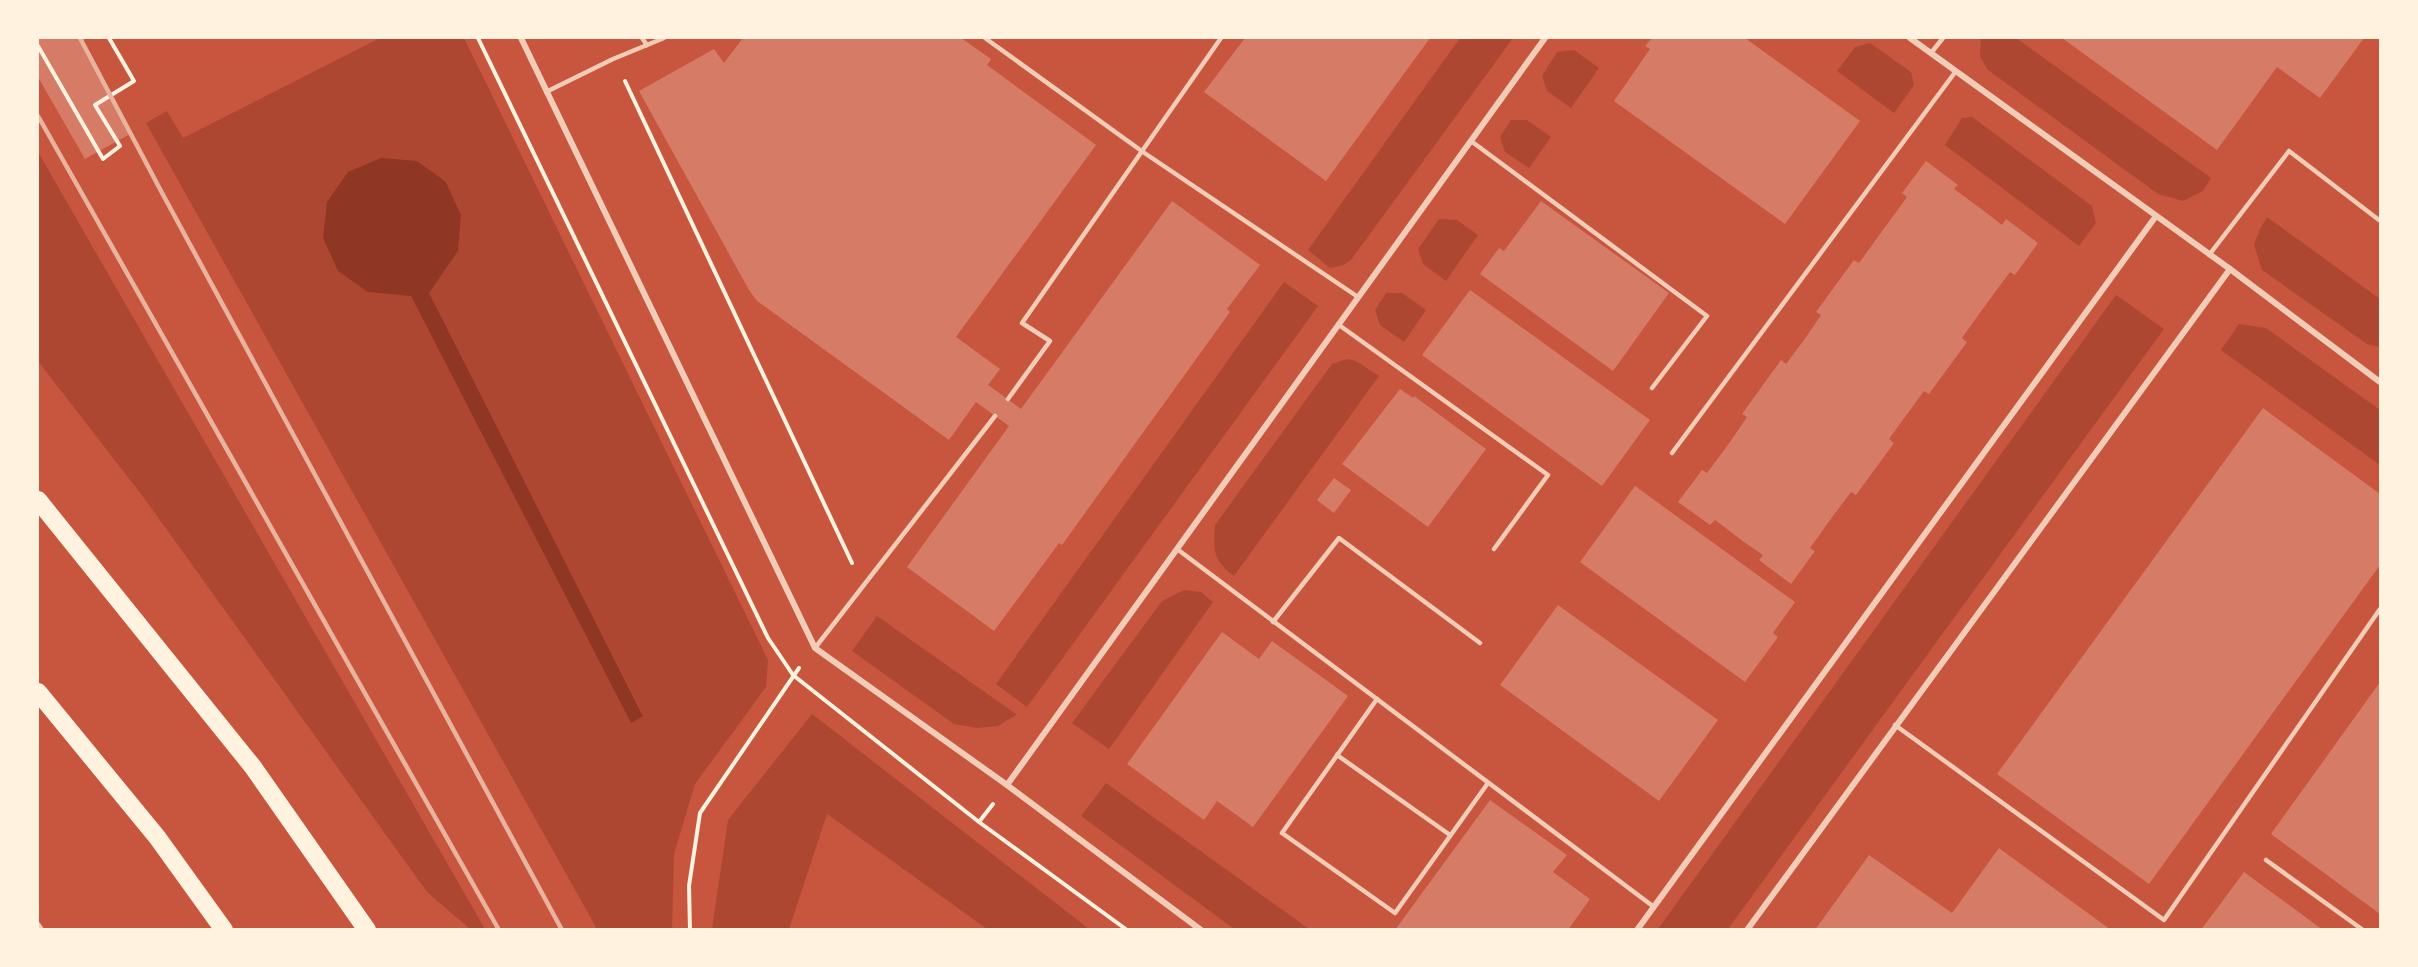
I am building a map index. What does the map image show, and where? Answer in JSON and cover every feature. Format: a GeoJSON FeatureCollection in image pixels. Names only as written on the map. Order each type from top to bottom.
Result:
{"type":"FeatureCollection","features":[{"type":"Feature","properties":{"kind":"highway"},"geometry":{"type":"LineString","coordinates":[[38,500],[253,767],[367,930]]}},
{"type":"Feature","properties":{"kind":"highway"},"geometry":{"type":"LineString","coordinates":[[38,692],[157,837],[224,930]]}},
{"type":"Feature","properties":{"kind":"street"},"geometry":{"type":"LineString","coordinates":[[521,38],[814,648],[1007,785],[1201,930]]}},
{"type":"Feature","properties":{"kind":"street"},"geometry":{"type":"LineString","coordinates":[[1007,785],[1545,38]]}},
{"type":"Feature","properties":{"kind":"street"},"geometry":{"type":"LineString","coordinates":[[1910,38],[2230,269],[2380,382]]}},
{"type":"Feature","properties":{"kind":"street"},"geometry":{"type":"LineString","coordinates":[[1637,930],[2156,216]]}},
{"type":"Feature","properties":{"kind":"street"},"geometry":{"type":"LineString","coordinates":[[1747,930],[2230,269]]}},
{"type":"Feature","properties":{"kind":"lane"},"geometry":{"type":"LineString","coordinates":[[642,38],[647,45]]}},
{"type":"Feature","properties":{"kind":"lane"},"geometry":{"type":"LineString","coordinates":[[546,92],[613,59],[664,38]]}},
{"type":"Feature","properties":{"kind":"lane"},"geometry":{"type":"LineString","coordinates":[[984,38],[1143,152],[1358,297]]}},
{"type":"Feature","properties":{"kind":"lane"},"geometry":{"type":"LineString","coordinates":[[1008,399],[1050,341],[1022,324],[1221,38]]}},
{"type":"Feature","properties":{"kind":"lane"},"geometry":{"type":"LineString","coordinates":[[1931,53],[1943,38]]}},
{"type":"Feature","properties":{"kind":"lane"},"geometry":{"type":"LineString","coordinates":[[1672,453],[1956,71]]}},
{"type":"Feature","properties":{"kind":"lane"},"geometry":{"type":"LineString","coordinates":[[1471,141],[1707,316],[1652,388]]}},
{"type":"Feature","properties":{"kind":"lane"},"geometry":{"type":"LineString","coordinates":[[2209,255],[2289,151],[2379,220]]}},
{"type":"Feature","properties":{"kind":"lane"},"geometry":{"type":"LineString","coordinates":[[1339,325],[1548,475],[1494,549]]}},
{"type":"Feature","properties":{"kind":"lane"},"geometry":{"type":"LineString","coordinates":[[814,648],[995,416]]}},
{"type":"Feature","properties":{"kind":"lane"},"geometry":{"type":"LineString","coordinates":[[1273,621],[1339,538],[1479,642]]}},
{"type":"Feature","properties":{"kind":"lane"},"geometry":{"type":"LineString","coordinates":[[1177,549],[1654,907]]}},
{"type":"Feature","properties":{"kind":"lane"},"geometry":{"type":"LineString","coordinates":[[1895,725],[2164,920],[2380,609]]}},
{"type":"Feature","properties":{"kind":"lane"},"geometry":{"type":"LineString","coordinates":[[1377,699],[1282,833],[1395,913],[1488,783]]}},
{"type":"Feature","properties":{"kind":"lane"},"geometry":{"type":"LineString","coordinates":[[1336,755],[1450,835]]}},
{"type":"Feature","properties":{"kind":"lane"},"geometry":{"type":"LineString","coordinates":[[2266,860],[2363,930]]}},
{"type":"Feature","properties":{"kind":"lane"},"geometry":{"type":"LineString","coordinates":[[38,924],[42,930]]}},
{"type":"Feature","properties":{"kind":"path"},"geometry":{"type":"LineString","coordinates":[[38,46],[103,159],[120,146],[95,105],[134,81],[111,38]]}},
{"type":"Feature","properties":{"kind":"path"},"geometry":{"type":"LineString","coordinates":[[478,38],[768,638],[793,675],[979,822],[1127,930]]}},
{"type":"Feature","properties":{"kind":"path"},"geometry":{"type":"LineString","coordinates":[[613,59],[863,587]]}},
{"type":"Feature","properties":{"kind":"path"},"geometry":{"type":"LineString","coordinates":[[690,930],[688,886],[700,813],[793,675]]}},
{"type":"Feature","properties":{"kind":"shaded area"},"geometry":{"type":"Polygon","coordinates":[[[380,38],[464,38],[768,660],[766,687],[695,784],[674,854],[672,929],[597,929],[146,123],[167,111],[183,138],[380,38]],[[446,182],[411,295],[631,723],[643,715],[428,293],[458,251],[461,215],[446,182]]]}},
{"type":"Feature","properties":{"kind":"shaded area"},"geometry":{"type":"Polygon","coordinates":[[[1460,38],[1513,38],[1351,260],[1343,265],[1330,268],[1308,250],[1460,38]]]}},
{"type":"Feature","properties":{"kind":"shaded area"},"geometry":{"type":"Polygon","coordinates":[[[1981,38],[2016,38],[2211,178],[2203,191],[2183,201],[2158,194],[1988,70],[1980,57],[1981,38]]]}},
{"type":"Feature","properties":{"kind":"shaded area"},"geometry":{"type":"Polygon","coordinates":[[[1870,43],[1911,72],[1914,85],[1894,113],[1837,71],[1855,47],[1870,43]]]}},
{"type":"Feature","properties":{"kind":"shaded area"},"geometry":{"type":"Polygon","coordinates":[[[1574,50],[1599,68],[1571,108],[1547,91],[1542,76],[1557,52],[1574,50]]]}},
{"type":"Feature","properties":{"kind":"shaded area"},"geometry":{"type":"Polygon","coordinates":[[[1972,117],[2092,206],[2096,223],[2079,246],[1945,145],[1962,118],[1972,117]]]}},
{"type":"Feature","properties":{"kind":"shaded area"},"geometry":{"type":"Polygon","coordinates":[[[1511,120],[1527,120],[1551,137],[1529,168],[1505,152],[1500,137],[1511,120]]]}},
{"type":"Feature","properties":{"kind":"shaded area"},"geometry":{"type":"Polygon","coordinates":[[[38,152],[485,929],[470,929],[427,892],[147,502],[38,361],[38,152]]]}},
{"type":"Feature","properties":{"kind":"shaded area"},"geometry":{"type":"Polygon","coordinates":[[[381,158],[417,161],[446,182],[461,215],[458,251],[429,293],[643,716],[631,723],[411,296],[368,292],[338,271],[323,238],[327,202],[348,172],[381,158]]]}},
{"type":"Feature","properties":{"kind":"shaded area"},"geometry":{"type":"Polygon","coordinates":[[[2267,217],[2380,299],[2380,347],[2367,344],[2262,270],[2254,245],[2267,217]]]}},
{"type":"Feature","properties":{"kind":"shaded area"},"geometry":{"type":"Polygon","coordinates":[[[1439,219],[1457,220],[1478,235],[1446,281],[1423,264],[1418,249],[1439,219]]]}},
{"type":"Feature","properties":{"kind":"shaded area"},"geometry":{"type":"Polygon","coordinates":[[[1284,282],[1318,306],[1027,707],[996,684],[1284,282]]]}},
{"type":"Feature","properties":{"kind":"shaded area"},"geometry":{"type":"Polygon","coordinates":[[[1386,293],[1402,293],[1426,310],[1404,342],[1380,325],[1375,310],[1386,293]]]}},
{"type":"Feature","properties":{"kind":"shaded area"},"geometry":{"type":"Polygon","coordinates":[[[2116,295],[2164,329],[1728,929],[1658,929],[2116,295]]]}},
{"type":"Feature","properties":{"kind":"shaded area"},"geometry":{"type":"Polygon","coordinates":[[[2239,324],[2266,328],[2380,410],[2380,465],[2221,350],[2239,324]]]}},
{"type":"Feature","properties":{"kind":"shaded area"},"geometry":{"type":"Polygon","coordinates":[[[1347,359],[1356,361],[1379,376],[1234,576],[1218,560],[1214,541],[1215,525],[1332,364],[1347,359]]]}},
{"type":"Feature","properties":{"kind":"shaded area"},"geometry":{"type":"Polygon","coordinates":[[[1184,590],[1201,592],[1213,602],[1109,749],[1072,723],[1162,601],[1184,590]]]}},
{"type":"Feature","properties":{"kind":"shaded area"},"geometry":{"type":"Polygon","coordinates":[[[877,616],[1016,715],[998,726],[977,728],[954,724],[852,651],[877,616]]]}},
{"type":"Feature","properties":{"kind":"shaded area"},"geometry":{"type":"Polygon","coordinates":[[[812,714],[1089,929],[987,929],[827,814],[789,929],[712,929],[728,820],[812,714]]]}},
{"type":"Feature","properties":{"kind":"shaded area"},"geometry":{"type":"Polygon","coordinates":[[[1106,783],[1309,929],[1234,929],[1081,816],[1106,783]]]}},
{"type":"Feature","properties":{"kind":"building"},"geometry":{"type":"Polygon","coordinates":[[[38,38],[86,38],[81,42],[130,134],[85,159],[38,77],[38,38]]]}},
{"type":"Feature","properties":{"kind":"building"},"geometry":{"type":"Polygon","coordinates":[[[743,38],[961,38],[991,59],[987,65],[1096,145],[956,337],[1000,369],[988,385],[1021,409],[1172,201],[1260,265],[1227,309],[1230,312],[1062,545],[1059,543],[994,631],[907,567],[1009,426],[976,402],[949,440],[757,301],[639,91],[714,49],[724,63],[743,38]]]}},
{"type":"Feature","properties":{"kind":"building"},"geometry":{"type":"Polygon","coordinates":[[[1245,38],[1430,38],[1326,181],[1204,92],[1245,38]]]}},
{"type":"Feature","properties":{"kind":"building"},"geometry":{"type":"Polygon","coordinates":[[[1652,38],[1745,38],[1860,121],[1785,224],[1614,101],[1650,49],[1645,46],[1652,38]]]}},
{"type":"Feature","properties":{"kind":"building"},"geometry":{"type":"Polygon","coordinates":[[[2062,38],[2364,38],[2320,98],[2277,67],[2217,150],[2062,38]]]}},
{"type":"Feature","properties":{"kind":"building"},"geometry":{"type":"Polygon","coordinates":[[[1926,161],[1958,185],[1954,189],[2002,225],[2006,219],[2038,243],[2015,275],[2010,272],[1979,314],[1962,338],[1967,342],[1929,394],[1924,391],[1889,439],[1894,443],[1856,495],[1851,492],[1833,516],[1810,548],[1815,551],[1791,584],[1759,560],[1763,555],[1715,520],[1710,525],[1678,502],[1702,470],[1707,473],[1730,442],[1747,417],[1742,414],[1781,360],[1786,364],[1804,340],[1821,315],[1816,312],[1854,260],[1859,263],[1907,197],[1902,193],[1926,161]]]}},
{"type":"Feature","properties":{"kind":"building"},"geometry":{"type":"Polygon","coordinates":[[[1541,201],[1669,293],[1613,371],[1480,274],[1499,248],[1504,251],[1541,201]]]}},
{"type":"Feature","properties":{"kind":"building"},"geometry":{"type":"Polygon","coordinates":[[[1470,290],[1650,420],[1602,486],[1422,355],[1470,290]]]}},
{"type":"Feature","properties":{"kind":"building"},"geometry":{"type":"Polygon","coordinates":[[[1400,389],[1413,398],[1414,396],[1486,449],[1428,527],[1342,464],[1400,389]]]}},
{"type":"Feature","properties":{"kind":"building"},"geometry":{"type":"Polygon","coordinates":[[[2263,408],[2380,494],[2380,565],[2149,884],[1997,774],[2263,408]]]}},
{"type":"Feature","properties":{"kind":"building"},"geometry":{"type":"Polygon","coordinates":[[[1334,478],[1351,490],[1334,513],[1317,500],[1334,478]]]}},
{"type":"Feature","properties":{"kind":"building"},"geometry":{"type":"Polygon","coordinates":[[[1635,486],[1795,602],[1773,633],[1778,637],[1745,682],[1580,562],[1635,486]]]}},
{"type":"Feature","properties":{"kind":"building"},"geometry":{"type":"Polygon","coordinates":[[[1558,605],[1718,720],[1659,801],[1500,685],[1558,605]]]}},
{"type":"Feature","properties":{"kind":"building"},"geometry":{"type":"Polygon","coordinates":[[[1222,632],[1259,659],[1272,641],[1348,696],[1253,827],[1217,801],[1204,820],[1127,764],[1222,632]]]}},
{"type":"Feature","properties":{"kind":"building"},"geometry":{"type":"Polygon","coordinates":[[[2380,682],[2380,914],[2271,834],[2380,682]]]}},
{"type":"Feature","properties":{"kind":"building"},"geometry":{"type":"Polygon","coordinates":[[[1490,800],[1567,855],[1553,872],[1590,899],[1568,930],[1395,930],[1490,800]]]}},
{"type":"Feature","properties":{"kind":"building"},"geometry":{"type":"Polygon","coordinates":[[[1999,848],[2111,930],[1815,930],[1869,855],[1952,913],[1999,848]]]}},
{"type":"Feature","properties":{"kind":"building"},"geometry":{"type":"Polygon","coordinates":[[[2244,872],[2323,930],[2201,930],[2244,872]]]}},
{"type":"Feature","properties":{"kind":"railway"},"geometry":{"type":"LineString","coordinates":[[80,38],[562,930]]}},
{"type":"Feature","properties":{"kind":"railway"},"geometry":{"type":"LineString","coordinates":[[38,116],[499,930]]}}]}
